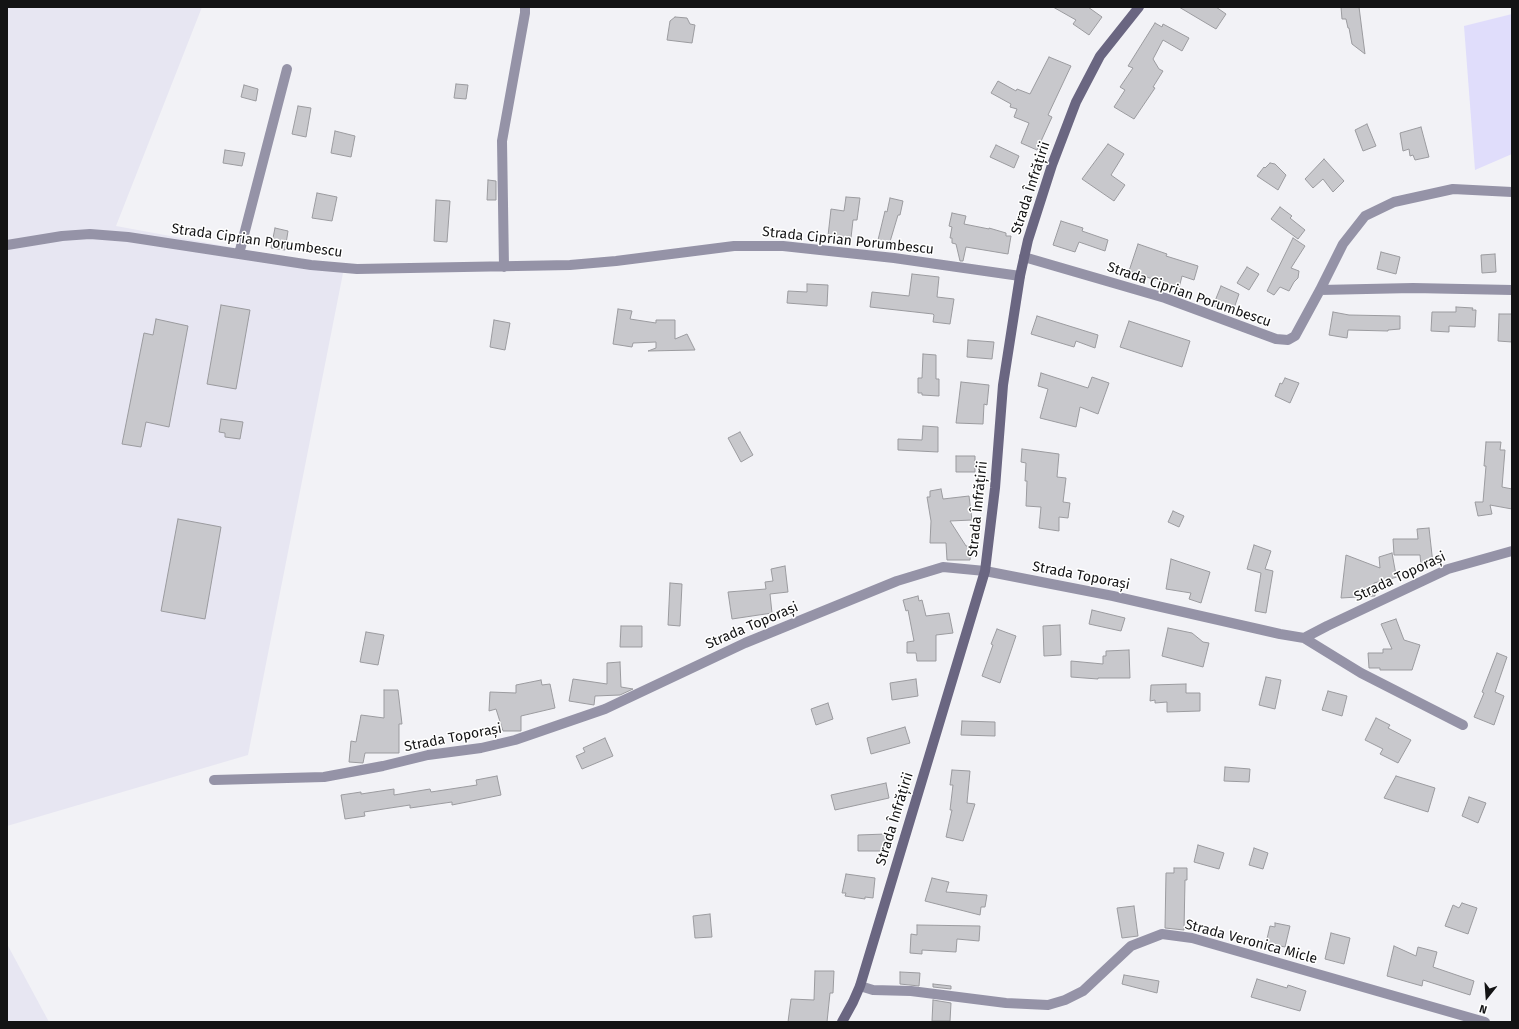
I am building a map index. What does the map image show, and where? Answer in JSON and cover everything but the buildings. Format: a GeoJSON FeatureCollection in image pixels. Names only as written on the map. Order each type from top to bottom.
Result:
{"type":"FeatureCollection","features":[{"type":"Feature","properties":{"kind":"main road","name":"Strada Înfrățirii"},"geometry":{"type":"LineString","coordinates":[[842,1022],[860,986],[985,571],[995,488],[1003,385],[1024,257],[1052,165],[1076,102],[1100,56],[1138,7]]}},
{"type":"Feature","properties":{"kind":"street"},"geometry":{"type":"LineString","coordinates":[[504,267],[502,141],[526,14],[526,7]]}},
{"type":"Feature","properties":{"kind":"street"},"geometry":{"type":"LineString","coordinates":[[239,254],[287,69]]}},
{"type":"Feature","properties":{"kind":"street","name":"Strada Ciprian Porumbescu"},"geometry":{"type":"LineString","coordinates":[[1024,257],[1165,298],[1276,339],[1288,340],[1295,336],[1320,290],[1342,244],[1365,216],[1394,202],[1453,189],[1512,192]]}},
{"type":"Feature","properties":{"kind":"street","name":"Strada Ciprian Porumbescu"},"geometry":{"type":"LineString","coordinates":[[7,245],[62,236],[90,234],[128,237],[311,265],[357,269],[570,265],[616,261],[734,246],[783,246],[894,258],[1020,276]]}},
{"type":"Feature","properties":{"kind":"street"},"geometry":{"type":"LineString","coordinates":[[1320,290],[1413,288],[1512,290]]}},
{"type":"Feature","properties":{"kind":"street","name":"Strada Toporași"},"geometry":{"type":"LineString","coordinates":[[1304,638],[1448,569],[1512,551]]}},
{"type":"Feature","properties":{"kind":"street","name":"Strada Toporași"},"geometry":{"type":"LineString","coordinates":[[214,780],[324,777],[383,766],[428,755],[481,748],[514,740],[605,709],[745,643],[897,581],[942,567],[985,571],[1113,596],[1280,634],[1304,638],[1361,672],[1463,725]]}},
{"type":"Feature","properties":{"kind":"street","name":"Strada Veronica Micle"},"geometry":{"type":"LineString","coordinates":[[860,986],[873,990],[911,991],[1006,1003],[1048,1005],[1065,1000],[1083,991],[1131,946],[1162,934],[1192,938],[1485,1022]]}},
{"type":"Feature","properties":{"kind":"shaded area"},"geometry":{"type":"Polygon","coordinates":[[[7,7],[202,7],[116,226],[344,268],[248,755],[7,826],[7,7]]]}},
{"type":"Feature","properties":{"kind":"shaded area"},"geometry":{"type":"Polygon","coordinates":[[[1512,14],[1512,154],[1475,170],[1464,26],[1512,14]]]}},
{"type":"Feature","properties":{"kind":"shaded area"},"geometry":{"type":"Polygon","coordinates":[[[7,944],[49,1022],[7,1022],[7,944]]]}}]}
